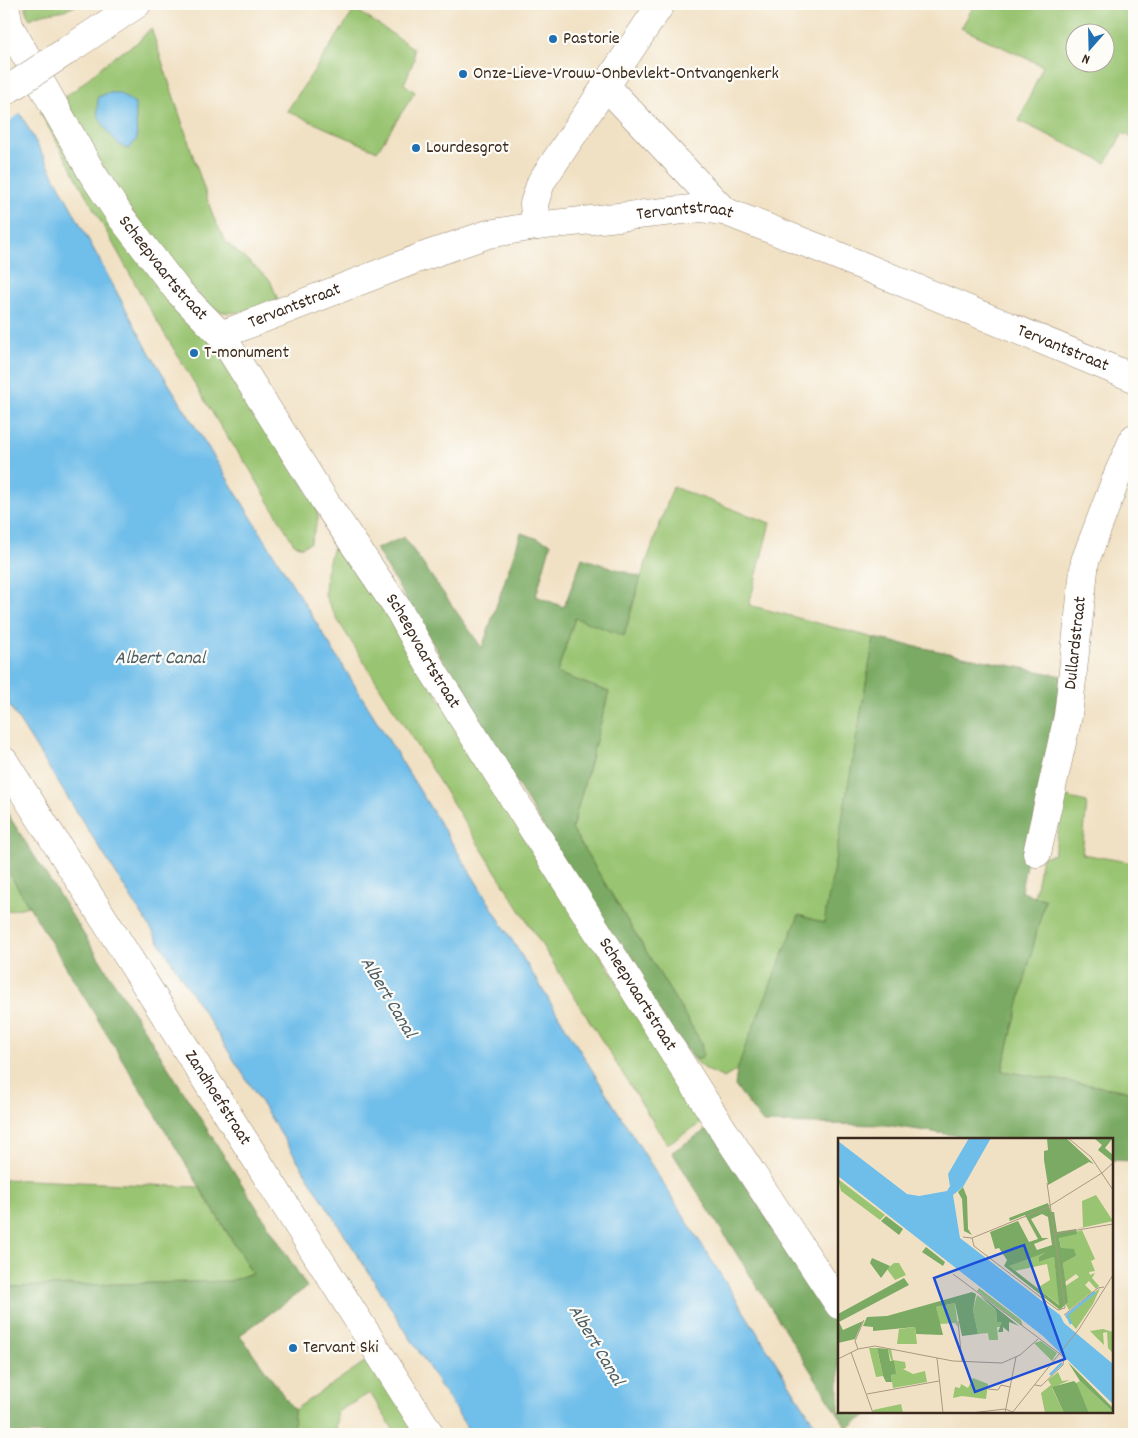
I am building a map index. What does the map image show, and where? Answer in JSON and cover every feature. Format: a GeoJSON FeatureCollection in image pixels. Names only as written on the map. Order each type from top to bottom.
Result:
{"type":"FeatureCollection","features":[{"type":"Feature","properties":{"kind":"street","name":"Scheepvaartstraat"},"geometry":{"type":"LineString","coordinates":[[5,4],[9,26],[92,173],[145,251],[221,335],[326,502],[400,612],[431,668],[716,1119],[838,1303]]}},
{"type":"Feature","properties":{"kind":"street"},"geometry":{"type":"LineString","coordinates":[[4,92],[137,4]]}},
{"type":"Feature","properties":{"kind":"street"},"geometry":{"type":"LineString","coordinates":[[536,226],[534,204],[540,182],[661,4]]}},
{"type":"Feature","properties":{"kind":"street"},"geometry":{"type":"LineString","coordinates":[[605,85],[724,211]]}},
{"type":"Feature","properties":{"kind":"street","name":"Tervantstraat"},"geometry":{"type":"LineString","coordinates":[[221,335],[419,258],[488,234],[536,226],[701,208],[724,211],[824,250],[1134,378]]}},
{"type":"Feature","properties":{"kind":"street","name":"Dullardstraat"},"geometry":{"type":"LineString","coordinates":[[1037,853],[1068,716],[1085,561],[1118,474],[1134,438]]}},
{"type":"Feature","properties":{"kind":"street","name":"Zandhoefstraat"},"geometry":{"type":"LineString","coordinates":[[4,761],[430,1434]]}},
{"type":"Feature","properties":{"kind":"green space"},"geometry":{"type":"Polygon","coordinates":[[[26,4],[78,4],[30,19],[26,12],[26,4]]]}},
{"type":"Feature","properties":{"kind":"green space"},"geometry":{"type":"Polygon","coordinates":[[[975,4],[1134,4],[1134,139],[1123,133],[1106,163],[1019,121],[1043,66],[961,28],[975,4]]]}},
{"type":"Feature","properties":{"kind":"green space"},"geometry":{"type":"Polygon","coordinates":[[[355,9],[413,48],[414,60],[404,84],[415,92],[377,151],[287,111],[355,9]]]}},
{"type":"Feature","properties":{"kind":"green space"},"geometry":{"type":"Polygon","coordinates":[[[151,28],[213,216],[226,242],[270,280],[278,300],[246,311],[229,313],[213,308],[201,298],[127,206],[64,97],[108,61],[138,42],[151,28]]]}},
{"type":"Feature","properties":{"kind":"green space"},"geometry":{"type":"Polygon","coordinates":[[[42,111],[211,341],[317,506],[318,520],[310,543],[302,547],[294,544],[249,468],[222,429],[146,303],[40,112],[42,111]]]}},
{"type":"Feature","properties":{"kind":"green space"},"geometry":{"type":"Polygon","coordinates":[[[673,487],[770,523],[749,605],[874,638],[824,924],[799,915],[737,1070],[724,1078],[707,1070],[693,1059],[701,1042],[572,829],[609,692],[557,673],[575,618],[624,635],[641,577],[673,487]]]}},
{"type":"Feature","properties":{"kind":"green space"},"geometry":{"type":"Polygon","coordinates":[[[521,533],[551,543],[536,596],[564,607],[582,558],[641,577],[624,636],[575,618],[557,673],[609,692],[572,829],[701,1042],[703,1054],[701,1059],[693,1059],[625,963],[376,549],[404,537],[482,648],[521,533]]]}},
{"type":"Feature","properties":{"kind":"green space"},"geometry":{"type":"Polygon","coordinates":[[[336,534],[705,1121],[667,1144],[337,619],[325,596],[326,573],[336,534]]]}},
{"type":"Feature","properties":{"kind":"green space"},"geometry":{"type":"Polygon","coordinates":[[[874,638],[1062,676],[1021,891],[1034,897],[1045,899],[1002,1071],[1134,1092],[1134,1161],[1113,1160],[1113,1138],[973,1138],[886,1125],[763,1123],[735,1086],[737,1070],[799,915],[824,923],[874,638]]]}},
{"type":"Feature","properties":{"kind":"green space"},"geometry":{"type":"Polygon","coordinates":[[[1065,797],[1087,802],[1082,854],[1134,863],[1134,1092],[1002,1071],[1045,899],[1034,897],[1042,857],[1054,854],[1065,797]]]}},
{"type":"Feature","properties":{"kind":"green space"},"geometry":{"type":"Polygon","coordinates":[[[4,808],[307,1287],[240,1335],[294,1410],[293,1434],[4,1434],[4,1287],[230,1281],[252,1273],[4,865],[4,808]]]}},
{"type":"Feature","properties":{"kind":"green space"},"geometry":{"type":"Polygon","coordinates":[[[4,865],[29,906],[4,912],[4,865]]]}},
{"type":"Feature","properties":{"kind":"green space"},"geometry":{"type":"Polygon","coordinates":[[[709,1128],[838,1328],[838,1413],[870,1413],[847,1428],[672,1152],[709,1128]]]}},
{"type":"Feature","properties":{"kind":"green space"},"geometry":{"type":"Polygon","coordinates":[[[4,1179],[199,1187],[252,1273],[230,1281],[4,1287],[4,1179]]]}},
{"type":"Feature","properties":{"kind":"green space"},"geometry":{"type":"Polygon","coordinates":[[[375,1355],[424,1434],[396,1434],[370,1393],[337,1412],[336,1434],[293,1434],[294,1410],[375,1355]]]}},
{"type":"Feature","properties":{"kind":"water","name":"Albert Canal"},"geometry":{"type":"Polygon","coordinates":[[[4,83],[148,350],[613,1104],[821,1434],[471,1434],[4,697],[4,83]]]}},
{"type":"Feature","properties":{"kind":"water"},"geometry":{"type":"Polygon","coordinates":[[[108,93],[119,93],[135,104],[137,139],[129,149],[120,145],[106,130],[98,114],[98,97],[108,93]]]}},
{"type":"Feature","properties":{"kind":"pier"},"geometry":{"type":"Polygon","coordinates":[[[4,81],[22,112],[4,125],[4,81]]]}},
{"type":"Feature","properties":{"kind":"place","name":"Pastorie"},"geometry":{"type":"Point","coordinates":[553,39]}},
{"type":"Feature","properties":{"kind":"place","name":"Onze-Lieve-Vrouw-Onbevlekt-Ontvangenkerk"},"geometry":{"type":"Point","coordinates":[463,74]}},
{"type":"Feature","properties":{"kind":"place","name":"Lourdesgrot"},"geometry":{"type":"Point","coordinates":[416,148]}},
{"type":"Feature","properties":{"kind":"place","name":"T-monument"},"geometry":{"type":"Point","coordinates":[194,353]}},
{"type":"Feature","properties":{"kind":"place","name":"Tervant Ski"},"geometry":{"type":"Point","coordinates":[293,1348]}}]}
